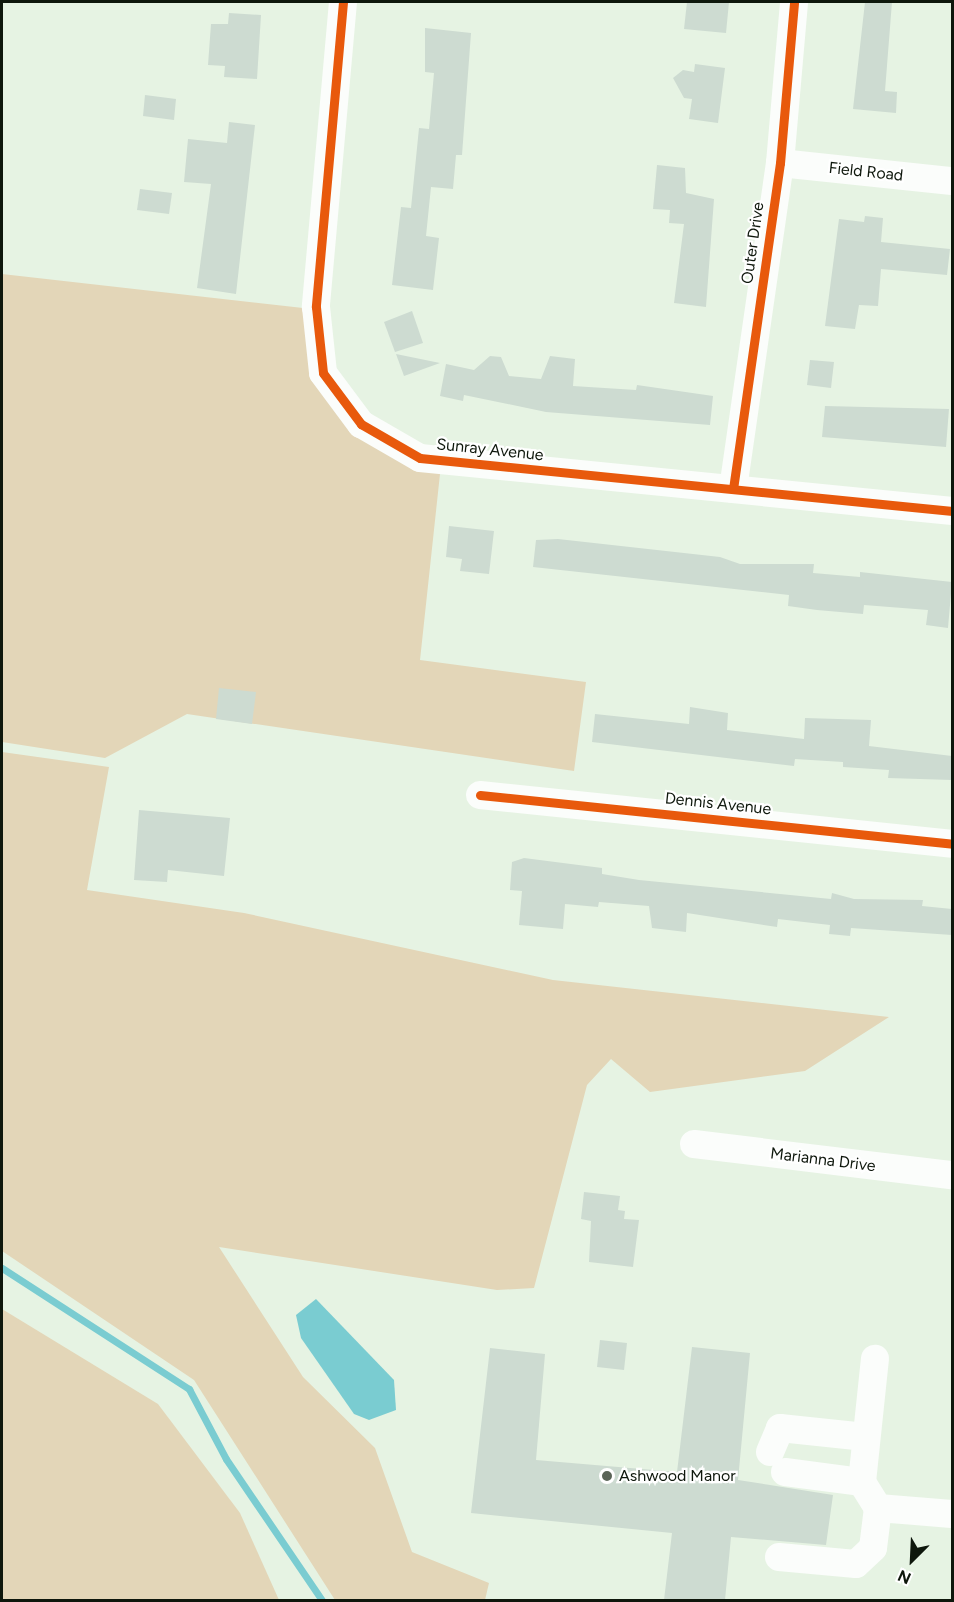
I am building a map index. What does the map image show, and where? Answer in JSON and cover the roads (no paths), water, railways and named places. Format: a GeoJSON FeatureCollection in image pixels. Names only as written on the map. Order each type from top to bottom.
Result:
{"type":"FeatureCollection","features":[{"type":"Feature","properties":{"kind":"street","name":"Sunray Avenue"},"geometry":{"type":"LineString","coordinates":[[343,2],[316,307],[322,373],[361,424],[420,458],[952,511]]}},
{"type":"Feature","properties":{"kind":"street","name":"Outer Drive"},"geometry":{"type":"LineString","coordinates":[[732,489],[780,163],[794,2]]}},
{"type":"Feature","properties":{"kind":"street","name":"Field Road"},"geometry":{"type":"LineString","coordinates":[[780,163],[952,181]]}},
{"type":"Feature","properties":{"kind":"street","name":"Dennis Avenue"},"geometry":{"type":"LineString","coordinates":[[480,795],[952,844]]}},
{"type":"Feature","properties":{"kind":"street","name":"Marianna Drive"},"geometry":{"type":"LineString","coordinates":[[694,1144],[952,1175]]}},
{"type":"Feature","properties":{"kind":"street"},"geometry":{"type":"LineString","coordinates":[[779,1557],[856,1564],[873,1548],[878,1508],[862,1482],[875,1359]]}},
{"type":"Feature","properties":{"kind":"street"},"geometry":{"type":"LineString","coordinates":[[862,1482],[777,1462],[780,1428],[866,1437]]}},
{"type":"Feature","properties":{"kind":"street"},"geometry":{"type":"LineString","coordinates":[[878,1508],[952,1514]]}},
{"type":"Feature","properties":{"kind":"water"},"geometry":{"type":"Polygon","coordinates":[[[316,1299],[394,1380],[396,1410],[369,1420],[354,1414],[301,1338],[296,1315],[316,1299]]]}},
{"type":"Feature","properties":{"kind":"waterway"},"geometry":{"type":"LineString","coordinates":[[2,1268],[189,1389],[226,1459],[322,1600]]}},
{"type":"Feature","properties":{"kind":"place","name":"Ashwood Manor"},"geometry":{"type":"Point","coordinates":[607,1476]}}]}
